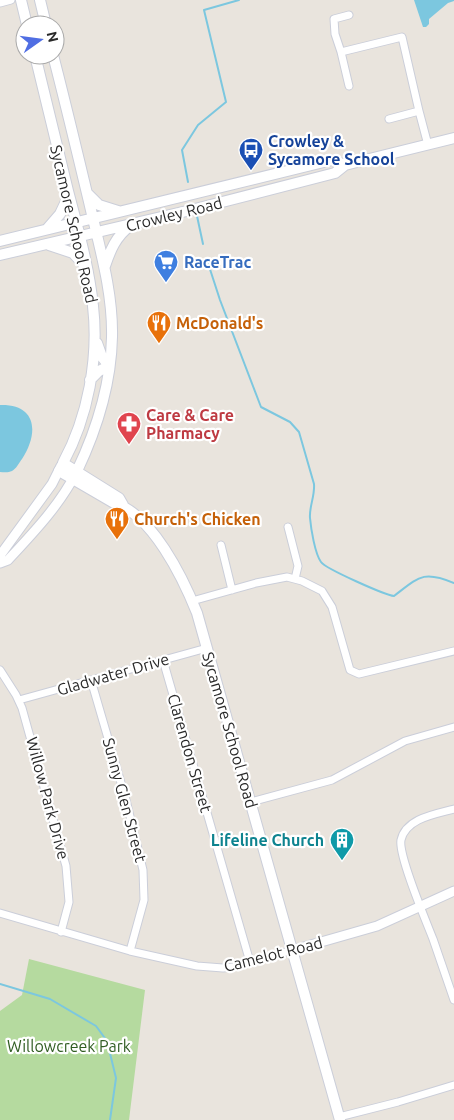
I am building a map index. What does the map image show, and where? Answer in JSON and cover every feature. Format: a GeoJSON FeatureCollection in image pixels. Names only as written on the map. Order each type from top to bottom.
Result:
{"type":"FeatureCollection","features":[{"type":"Feature","properties":{"kind":"main road"},"geometry":{"type":"LineString","coordinates":[[21,0],[25,15]]}},
{"type":"Feature","properties":{"kind":"main road"},"geometry":{"type":"LineString","coordinates":[[40,0],[44,15]]}},
{"type":"Feature","properties":{"kind":"main road","name":"Sycamore School Road"},"geometry":{"type":"LineString","coordinates":[[37,65],[87,269],[93,305],[95,334],[90,380],[80,423],[61,467],[119,498],[123,505],[144,523],[175,567],[192,601],[340,1118]]}},
{"type":"Feature","properties":{"kind":"main road","name":"Sycamore School Road"},"geometry":{"type":"LineString","coordinates":[[56,65],[104,267],[112,317],[109,366],[103,402],[96,428],[75,475]]}},
{"type":"Feature","properties":{"kind":"main road"},"geometry":{"type":"LineString","coordinates":[[42,86],[60,81]]}},
{"type":"Feature","properties":{"kind":"main road","name":"Crowley Road"},"geometry":{"type":"LineString","coordinates":[[0,255],[336,173],[345,165],[454,138]]}},
{"type":"Feature","properties":{"kind":"main road","name":"Crowley Road"},"geometry":{"type":"LineString","coordinates":[[0,241],[332,160],[345,165]]}},
{"type":"Feature","properties":{"kind":"main road"},"geometry":{"type":"LineString","coordinates":[[87,193],[99,205],[119,211]]}},
{"type":"Feature","properties":{"kind":"main road"},"geometry":{"type":"LineString","coordinates":[[47,229],[60,214],[69,195]]}},
{"type":"Feature","properties":{"kind":"main road"},"geometry":{"type":"LineString","coordinates":[[104,267],[116,239],[133,224]]}},
{"type":"Feature","properties":{"kind":"main road"},"geometry":{"type":"LineString","coordinates":[[48,244],[73,253],[87,269]]}},
{"type":"Feature","properties":{"kind":"main road"},"geometry":{"type":"LineString","coordinates":[[90,380],[99,371],[109,366],[102,358],[95,334]]}},
{"type":"Feature","properties":{"kind":"street"},"geometry":{"type":"LineString","coordinates":[[0,3],[11,0]]}},
{"type":"Feature","properties":{"kind":"street"},"geometry":{"type":"LineString","coordinates":[[349,15],[334,19],[335,34],[350,86]]}},
{"type":"Feature","properties":{"kind":"street"},"geometry":{"type":"LineString","coordinates":[[341,52],[402,37],[428,145]]}},
{"type":"Feature","properties":{"kind":"street"},"geometry":{"type":"LineString","coordinates":[[389,119],[419,111]]}},
{"type":"Feature","properties":{"kind":"street"},"geometry":{"type":"LineString","coordinates":[[0,557],[52,484],[61,467]]}},
{"type":"Feature","properties":{"kind":"street"},"geometry":{"type":"LineString","coordinates":[[0,563],[8,560],[39,526],[63,496],[75,475]]}},
{"type":"Feature","properties":{"kind":"street"},"geometry":{"type":"LineString","coordinates":[[288,527],[298,566],[295,579]]}},
{"type":"Feature","properties":{"kind":"street"},"geometry":{"type":"LineString","coordinates":[[221,544],[232,590]]}},
{"type":"Feature","properties":{"kind":"street"},"geometry":{"type":"LineString","coordinates":[[192,601],[256,583],[287,577],[302,581],[322,591],[332,607],[350,670],[359,674],[454,651]]}},
{"type":"Feature","properties":{"kind":"street","name":"Gladwater Drive"},"geometry":{"type":"LineString","coordinates":[[19,700],[206,648]]}},
{"type":"Feature","properties":{"kind":"street","name":"Clarendon Street"},"geometry":{"type":"LineString","coordinates":[[163,660],[250,962]]}},
{"type":"Feature","properties":{"kind":"street","name":"Willow Park Drive"},"geometry":{"type":"LineString","coordinates":[[0,670],[19,700],[66,866],[69,902],[60,932]]}},
{"type":"Feature","properties":{"kind":"street","name":"Sunny Glen Street"},"geometry":{"type":"LineString","coordinates":[[91,680],[126,800],[143,870],[144,900],[130,951]]}},
{"type":"Feature","properties":{"kind":"street"},"geometry":{"type":"LineString","coordinates":[[251,802],[332,780],[405,741],[454,727]]}},
{"type":"Feature","properties":{"kind":"street"},"geometry":{"type":"LineString","coordinates":[[454,808],[420,818],[411,824],[400,841],[401,850],[420,906],[454,1000]]}},
{"type":"Feature","properties":{"kind":"street","name":"Camelot Road"},"geometry":{"type":"LineString","coordinates":[[0,913],[130,951],[197,966],[223,968],[364,931],[454,891]]}},
{"type":"Feature","properties":{"kind":"street"},"geometry":{"type":"LineString","coordinates":[[340,1118],[454,1086]]}},
{"type":"Feature","properties":{"kind":"green space","name":"Willowcreek Park"},"geometry":{"type":"Polygon","coordinates":[[[29,959],[145,990],[129,1120],[0,1120],[0,1011],[22,995],[29,959]]]}},
{"type":"Feature","properties":{"kind":"water"},"geometry":{"type":"Polygon","coordinates":[[[414,0],[454,1],[448,3],[429,19],[429,24],[426,27],[423,27],[414,0]]]}},
{"type":"Feature","properties":{"kind":"water"},"geometry":{"type":"Polygon","coordinates":[[[0,405],[21,409],[28,415],[31,422],[31,439],[27,449],[22,459],[10,472],[0,472],[0,405]]]}},
{"type":"Feature","properties":{"kind":"waterway"},"geometry":{"type":"LineString","coordinates":[[188,182],[182,150],[198,125],[226,102],[204,10],[239,0]]}},
{"type":"Feature","properties":{"kind":"waterway"},"geometry":{"type":"LineString","coordinates":[[197,216],[203,244]]}},
{"type":"Feature","properties":{"kind":"waterway"},"geometry":{"type":"LineString","coordinates":[[207,260],[220,300],[261,407],[290,422],[299,432],[314,484],[310,518],[312,535],[321,562],[356,581],[394,596],[416,580],[428,576],[454,583]]}},
{"type":"Feature","properties":{"kind":"waterway"},"geometry":{"type":"LineString","coordinates":[[0,984],[50,999],[96,1026],[107,1041],[116,1078],[110,1120]]}},
{"type":"Feature","properties":{"kind":"place","name":"Crowley & Sycamore School"},"geometry":{"type":"Point","coordinates":[251,171]}},
{"type":"Feature","properties":{"kind":"place","name":"RaceTrac"},"geometry":{"type":"Point","coordinates":[166,283]}},
{"type":"Feature","properties":{"kind":"place","name":"McDonald's"},"geometry":{"type":"Point","coordinates":[159,344]}},
{"type":"Feature","properties":{"kind":"place","name":"Care & Care Pharmacy"},"geometry":{"type":"Point","coordinates":[129,445]}},
{"type":"Feature","properties":{"kind":"place","name":"Church's Chicken"},"geometry":{"type":"Point","coordinates":[117,540]}},
{"type":"Feature","properties":{"kind":"place","name":"Lifeline Church"},"geometry":{"type":"Point","coordinates":[342,861]}}]}
